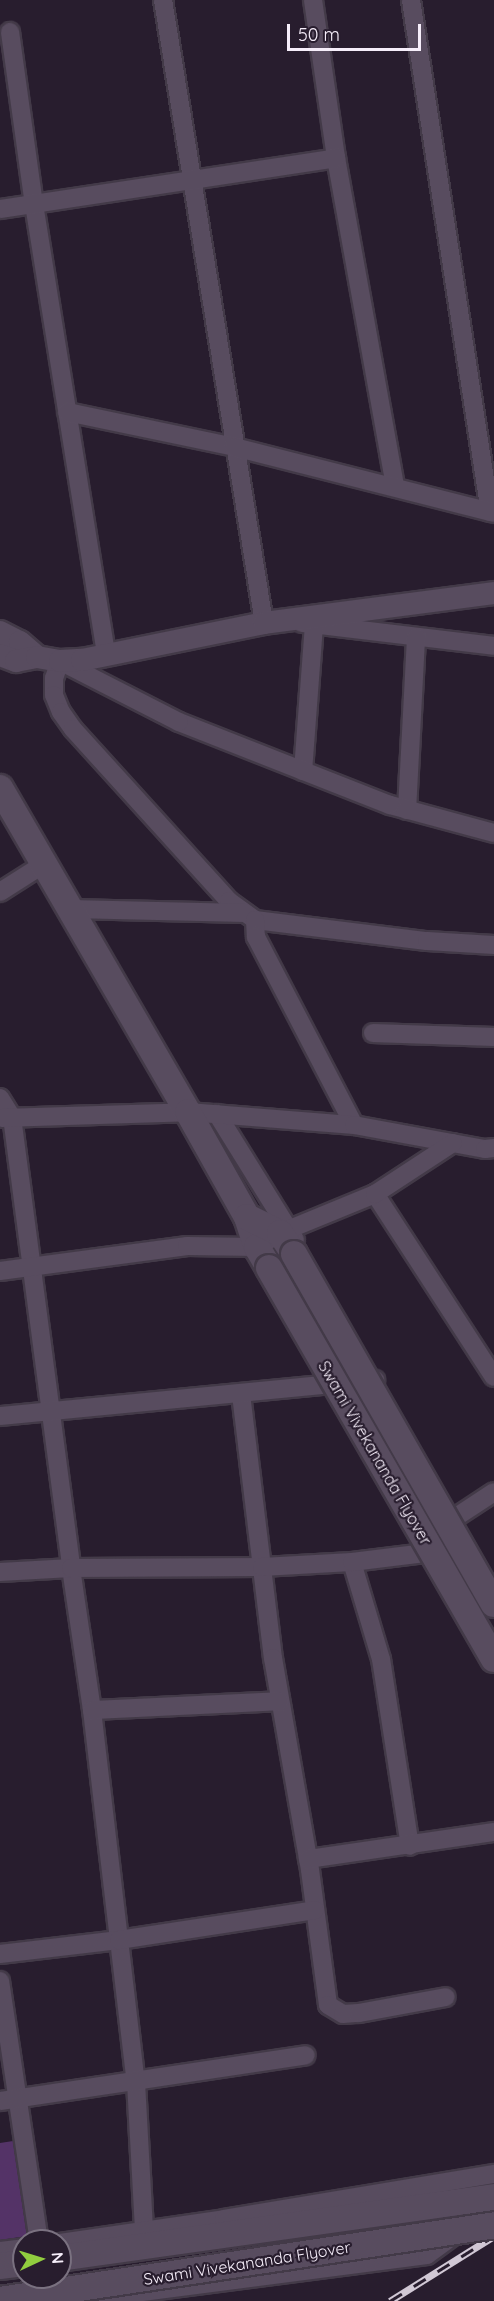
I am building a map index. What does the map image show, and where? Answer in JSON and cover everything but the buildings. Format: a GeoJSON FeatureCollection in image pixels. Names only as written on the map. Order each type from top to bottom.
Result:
{"type":"FeatureCollection","features":[{"type":"Feature","properties":{"kind":"main road","name":"Swami Vivekananda Flyover"},"geometry":{"type":"LineString","coordinates":[[0,788],[188,1112],[247,1217],[263,1257],[494,1659]]}},
{"type":"Feature","properties":{"kind":"main road"},"geometry":{"type":"LineString","coordinates":[[247,1217],[288,1239]]}},
{"type":"Feature","properties":{"kind":"main road","name":"Swami Vivekananda Flyover"},"geometry":{"type":"LineString","coordinates":[[288,1239],[494,1604]]}},
{"type":"Feature","properties":{"kind":"main road","name":"Swami Vivekananda Flyover"},"geometry":{"type":"LineString","coordinates":[[72,2256],[494,2197]]}},
{"type":"Feature","properties":{"kind":"main road","name":"Swami Vivekananda Flyover"},"geometry":{"type":"LineString","coordinates":[[0,2300],[494,2225]]}},
{"type":"Feature","properties":{"kind":"street"},"geometry":{"type":"LineString","coordinates":[[163,0],[234,447],[272,622]]}},
{"type":"Feature","properties":{"kind":"street"},"geometry":{"type":"LineString","coordinates":[[313,0],[336,158],[395,487]]}},
{"type":"Feature","properties":{"kind":"street"},"geometry":{"type":"LineString","coordinates":[[67,412],[234,447],[492,513],[411,0]]}},
{"type":"Feature","properties":{"kind":"street"},"geometry":{"type":"LineString","coordinates":[[10,32],[34,204],[106,655]]}},
{"type":"Feature","properties":{"kind":"street"},"geometry":{"type":"LineString","coordinates":[[0,209],[190,178],[336,158]]}},
{"type":"Feature","properties":{"kind":"street"},"geometry":{"type":"LineString","coordinates":[[0,655],[16,661],[37,657],[60,661],[106,655],[272,622],[494,592]]}},
{"type":"Feature","properties":{"kind":"street"},"geometry":{"type":"LineString","coordinates":[[272,622],[494,646]]}},
{"type":"Feature","properties":{"kind":"street"},"geometry":{"type":"LineString","coordinates":[[303,771],[314,625]]}},
{"type":"Feature","properties":{"kind":"street"},"geometry":{"type":"LineString","coordinates":[[0,632],[20,642],[37,657]]}},
{"type":"Feature","properties":{"kind":"street"},"geometry":{"type":"LineString","coordinates":[[407,810],[416,637]]}},
{"type":"Feature","properties":{"kind":"street"},"geometry":{"type":"LineString","coordinates":[[60,661],[178,722],[407,810],[494,833]]}},
{"type":"Feature","properties":{"kind":"street"},"geometry":{"type":"LineString","coordinates":[[60,661],[54,678],[54,695],[61,712],[73,729],[229,901],[250,917],[256,937],[354,1125]]}},
{"type":"Feature","properties":{"kind":"street"},"geometry":{"type":"LineString","coordinates":[[0,892],[44,864]]}},
{"type":"Feature","properties":{"kind":"street"},"geometry":{"type":"LineString","coordinates":[[70,909],[250,917],[427,941],[494,945]]}},
{"type":"Feature","properties":{"kind":"street"},"geometry":{"type":"LineString","coordinates":[[373,1033],[494,1037]]}},
{"type":"Feature","properties":{"kind":"street"},"geometry":{"type":"LineString","coordinates":[[0,1098],[6,1118],[31,1266],[92,1710],[136,2082],[144,2229]]}},
{"type":"Feature","properties":{"kind":"street"},"geometry":{"type":"LineString","coordinates":[[6,1118],[188,1112],[217,1114],[354,1125],[491,1152]]}},
{"type":"Feature","properties":{"kind":"street"},"geometry":{"type":"LineString","coordinates":[[217,1114],[288,1239],[377,1380],[494,1581]]}},
{"type":"Feature","properties":{"kind":"street"},"geometry":{"type":"LineString","coordinates":[[0,1270],[187,1246],[263,1257],[288,1239],[375,1194],[453,1143]]}},
{"type":"Feature","properties":{"kind":"street"},"geometry":{"type":"LineString","coordinates":[[375,1194],[494,1377]]}},
{"type":"Feature","properties":{"kind":"street"},"geometry":{"type":"LineString","coordinates":[[0,1416],[377,1380]]}},
{"type":"Feature","properties":{"kind":"street"},"geometry":{"type":"LineString","coordinates":[[241,1394],[280,1701],[308,1859],[328,2005],[343,2014],[359,2013],[446,1997]]}},
{"type":"Feature","properties":{"kind":"street"},"geometry":{"type":"LineString","coordinates":[[456,1517],[494,1492]]}},
{"type":"Feature","properties":{"kind":"street"},"geometry":{"type":"LineString","coordinates":[[0,1572],[71,1568],[262,1567],[352,1562],[474,1547]]}},
{"type":"Feature","properties":{"kind":"street"},"geometry":{"type":"LineString","coordinates":[[352,1562],[381,1659],[410,1846]]}},
{"type":"Feature","properties":{"kind":"street"},"geometry":{"type":"LineString","coordinates":[[92,1710],[280,1701]]}},
{"type":"Feature","properties":{"kind":"street"},"geometry":{"type":"LineString","coordinates":[[308,1859],[494,1832]]}},
{"type":"Feature","properties":{"kind":"street"},"geometry":{"type":"LineString","coordinates":[[0,1954],[119,1940],[315,1910]]}},
{"type":"Feature","properties":{"kind":"street"},"geometry":{"type":"LineString","coordinates":[[0,1981],[37,2229]]}},
{"type":"Feature","properties":{"kind":"street"},"geometry":{"type":"LineString","coordinates":[[0,2101],[306,2055]]}},
{"type":"Feature","properties":{"kind":"street"},"geometry":{"type":"LineString","coordinates":[[72,2241],[224,2219],[494,2174]]}},
{"type":"Feature","properties":{"kind":"street"},"geometry":{"type":"LineString","coordinates":[[72,2301],[145,2297],[427,2255],[494,2206]]}},
{"type":"Feature","properties":{"kind":"railway"},"geometry":{"type":"LineString","coordinates":[[390,2301],[494,2236]]}}]}
